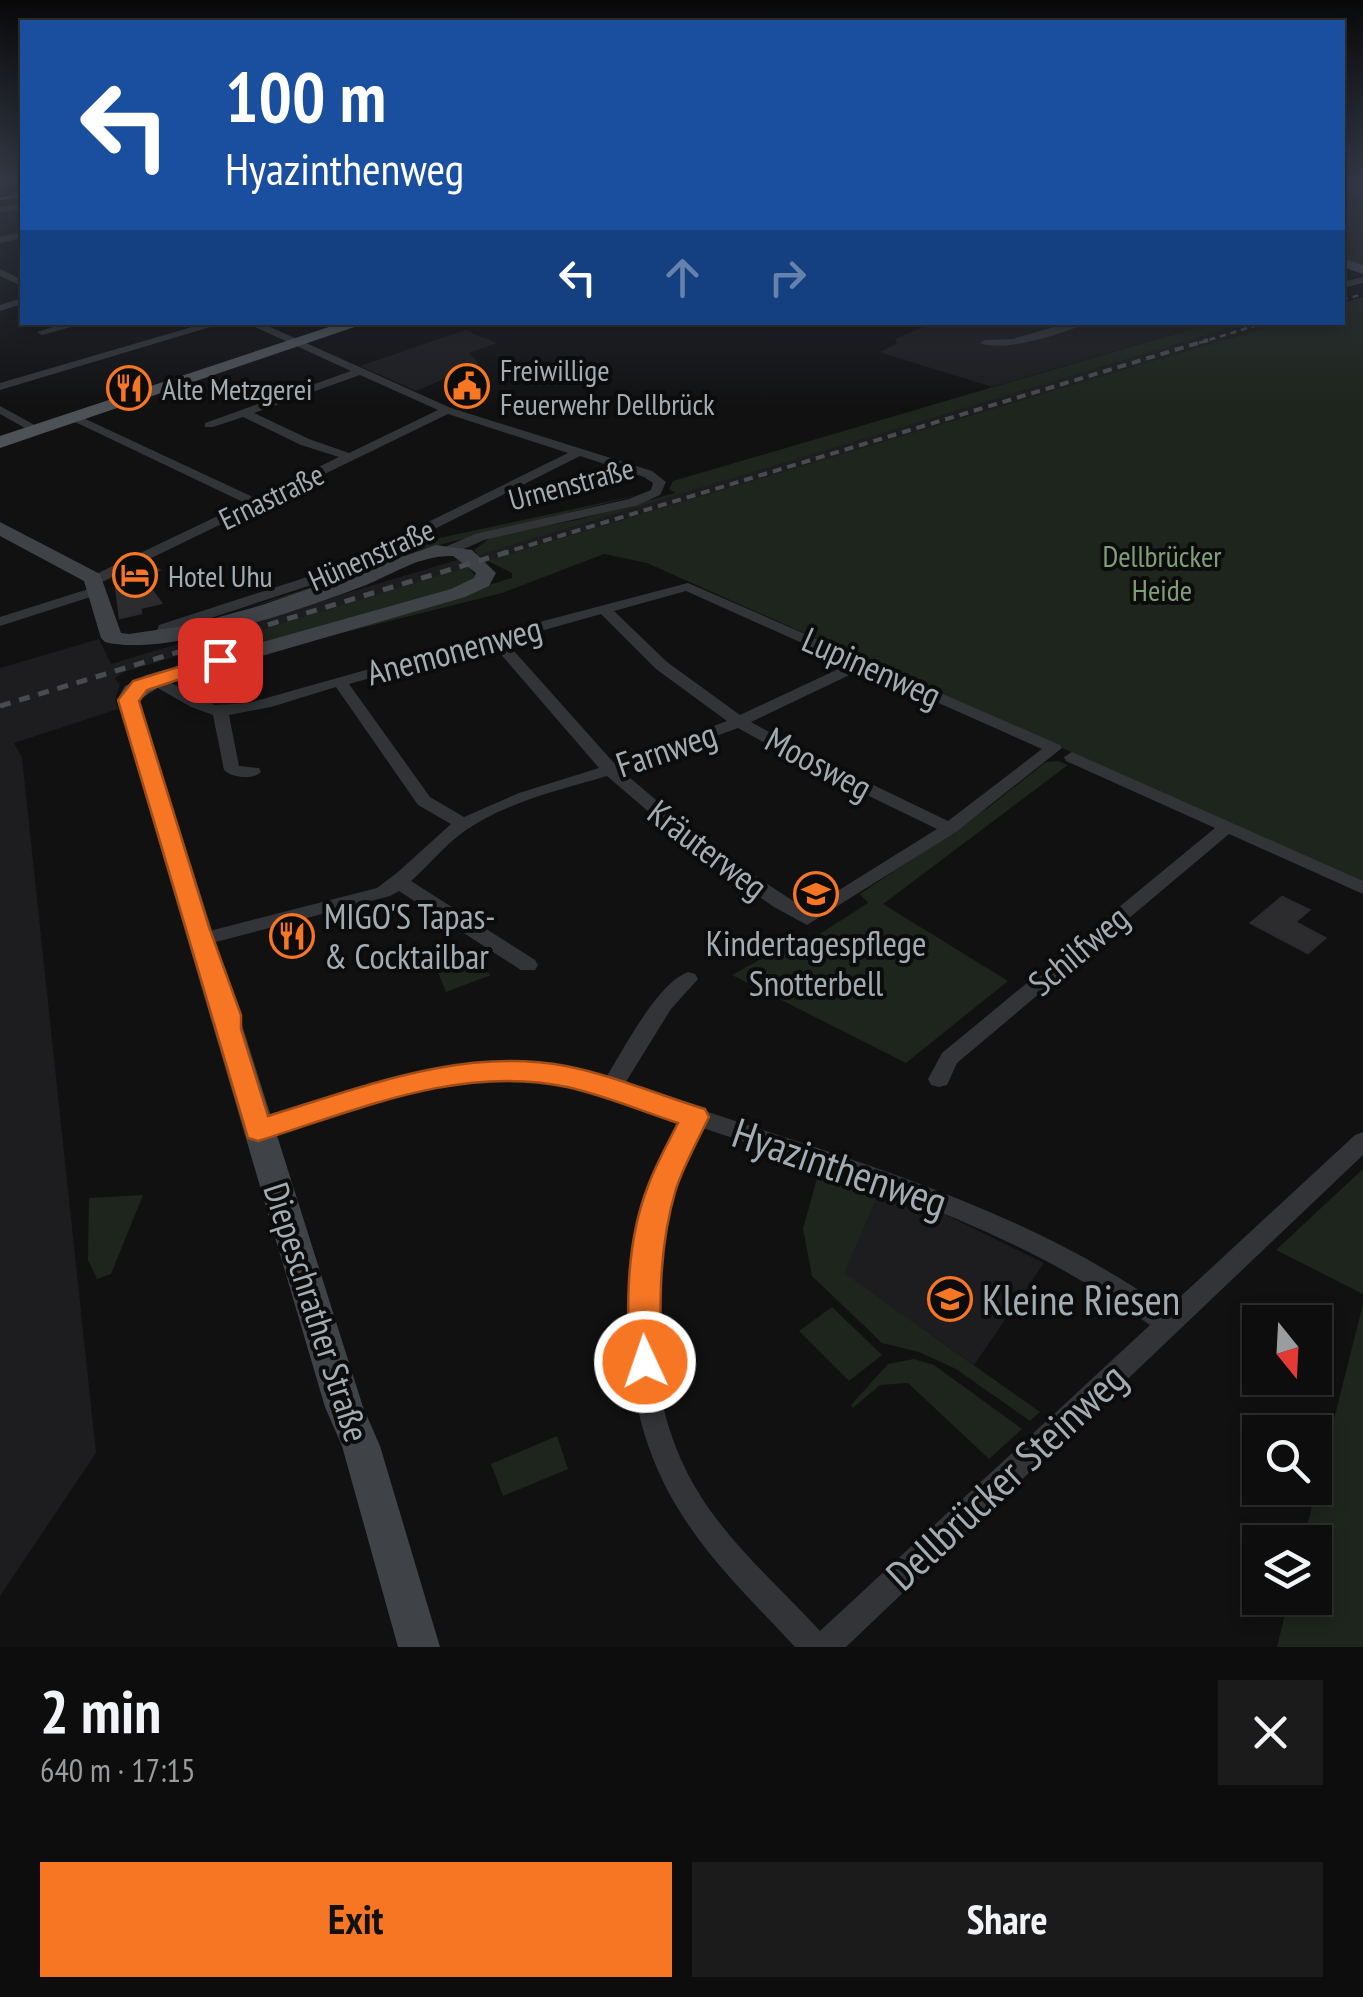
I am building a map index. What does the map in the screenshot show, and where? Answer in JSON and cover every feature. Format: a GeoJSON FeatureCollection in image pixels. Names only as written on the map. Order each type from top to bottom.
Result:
{"type":"FeatureCollection","features":[{"type":"Feature","properties":{"kind":"main road"},"geometry":{"type":"LineString","coordinates":[[0,442],[352,325]]}},
{"type":"Feature","properties":{"kind":"street"},"geometry":{"type":"LineString","coordinates":[[42,332],[71,325]]}},
{"type":"Feature","properties":{"kind":"street"},"geometry":{"type":"LineString","coordinates":[[0,387],[212,325]]}},
{"type":"Feature","properties":{"kind":"street","name":"Urnenstraße"},"geometry":{"type":"LineString","coordinates":[[96,585],[112,638],[119,642],[161,638],[337,588],[424,552],[452,550],[480,537],[633,502],[648,497],[660,486],[654,476],[447,410],[255,325]]}},
{"type":"Feature","properties":{"kind":"street"},"geometry":{"type":"LineString","coordinates":[[985,343],[1013,342],[1073,325]]}},
{"type":"Feature","properties":{"kind":"street"},"geometry":{"type":"LineString","coordinates":[[208,425],[359,372]]}},
{"type":"Feature","properties":{"kind":"street"},"geometry":{"type":"LineString","coordinates":[[0,409],[36,430]]}},
{"type":"Feature","properties":{"kind":"street","name":"Ernastraße"},"geometry":{"type":"LineString","coordinates":[[0,622],[96,585],[447,410]]}},
{"type":"Feature","properties":{"kind":"street"},"geometry":{"type":"LineString","coordinates":[[244,413],[306,442],[350,457]]}},
{"type":"Feature","properties":{"kind":"street"},"geometry":{"type":"LineString","coordinates":[[75,418],[256,503]]}},
{"type":"Feature","properties":{"kind":"street","name":"Hünenstraße"},"geometry":{"type":"LineString","coordinates":[[161,638],[164,628],[307,583],[378,555],[579,452]]}},
{"type":"Feature","properties":{"kind":"street"},"geometry":{"type":"LineString","coordinates":[[0,528],[96,585]]}},
{"type":"Feature","properties":{"kind":"street"},"geometry":{"type":"LineString","coordinates":[[154,680],[482,582],[484,570],[452,550]]}},
{"type":"Feature","properties":{"kind":"street","name":"Anemonenweg"},"geometry":{"type":"LineString","coordinates":[[220,712],[688,587]]}},
{"type":"Feature","properties":{"kind":"street","name":"Lupinenweg"},"geometry":{"type":"LineString","coordinates":[[688,587],[1054,748],[950,828]]}},
{"type":"Feature","properties":{"kind":"street","name":"Moosweg"},"geometry":{"type":"LineString","coordinates":[[604,609],[668,672],[743,722],[844,778],[950,828]]}},
{"type":"Feature","properties":{"kind":"street","name":"Kräuterweg"},"geometry":{"type":"LineString","coordinates":[[495,638],[610,770],[704,851],[806,919],[950,828]]}},
{"type":"Feature","properties":{"kind":"street","name":"Farnweg"},"geometry":{"type":"LineString","coordinates":[[400,882],[426,854],[464,824],[743,722],[862,662]]}},
{"type":"Feature","properties":{"kind":"street"},"geometry":{"type":"LineString","coordinates":[[154,680],[220,712],[228,735],[225,750],[232,770],[254,772]]}},
{"type":"Feature","properties":{"kind":"street","name":"Diepeschrather Straße"},"geometry":{"type":"LineString","coordinates":[[154,680],[133,691],[128,700],[201,940],[228,1015],[228,1029],[344,1406],[359,1441],[419,1647]]}},
{"type":"Feature","properties":{"kind":"street"},"geometry":{"type":"LineString","coordinates":[[339,681],[424,801],[464,824]]}},
{"type":"Feature","properties":{"kind":"street"},"geometry":{"type":"LineString","coordinates":[[1072,757],[1363,888]]}},
{"type":"Feature","properties":{"kind":"street","name":"Schilfweg"},"geometry":{"type":"LineString","coordinates":[[939,1080],[949,1058],[1226,828]]}},
{"type":"Feature","properties":{"kind":"street"},"geometry":{"type":"LineString","coordinates":[[201,940],[348,903],[400,882],[528,966]]}},
{"type":"Feature","properties":{"kind":"street"},"geometry":{"type":"LineString","coordinates":[[610,1089],[664,1004],[688,979]]}},
{"type":"Feature","properties":{"kind":"street","name":"Hyazinthenweg"},"geometry":{"type":"LineString","coordinates":[[258,1130],[453,1073],[540,1072],[610,1089],[968,1211],[1094,1276],[1168,1324]]}},
{"type":"Feature","properties":{"kind":"street"},"geometry":{"type":"LineString","coordinates":[[694,1117],[662,1186],[645,1273],[642,1340],[657,1426],[687,1499],[814,1647]]}},
{"type":"Feature","properties":{"kind":"street","name":"Dellbrücker Steinweg"},"geometry":{"type":"LineString","coordinates":[[825,1647],[1363,1141]]}},
{"type":"Feature","properties":{"kind":"shaded area"},"geometry":{"type":"Polygon","coordinates":[[[927,325],[1205,325],[992,387],[879,352],[897,344],[895,339],[927,325]]]}},
{"type":"Feature","properties":{"kind":"shaded area"},"geometry":{"type":"Polygon","coordinates":[[[1239,325],[1273,325],[124,672],[115,678],[120,685],[115,700],[118,709],[14,743],[22,758],[96,1453],[0,1596],[0,668],[99,639],[111,664],[1239,325]]]}},
{"type":"Feature","properties":{"kind":"shaded area"},"geometry":{"type":"Polygon","coordinates":[[[465,330],[497,343],[469,353],[479,364],[416,391],[360,366],[465,330]]]}},
{"type":"Feature","properties":{"kind":"shaded area","name":"Kleine Riesen"},"geometry":{"type":"Polygon","coordinates":[[[880,1191],[946,1215],[1044,1263],[974,1365],[843,1273],[880,1191]]]}},
{"type":"Feature","properties":{"kind":"green space"},"geometry":{"type":"Polygon","coordinates":[[[1345,255],[1363,255],[1363,267],[1345,260],[1345,255]]]}},
{"type":"Feature","properties":{"kind":"green space","name":"Dellbrücker Heide"},"geometry":{"type":"Polygon","coordinates":[[[1363,297],[1363,882],[647,563],[604,554],[502,593],[318,639],[175,681],[512,578],[512,573],[488,561],[1273,325],[1345,325],[1345,302],[1363,297]]]}},
{"type":"Feature","properties":{"kind":"green space"},"geometry":{"type":"Polygon","coordinates":[[[1205,325],[1239,325],[478,555],[474,550],[491,537],[581,519],[675,493],[669,489],[673,481],[1205,325]]]}},
{"type":"Feature","properties":{"kind":"green space"},"geometry":{"type":"Polygon","coordinates":[[[643,494],[415,551],[368,573],[237,611],[334,580],[412,544],[643,494]]]}},
{"type":"Feature","properties":{"kind":"green space"},"geometry":{"type":"Polygon","coordinates":[[[468,567],[476,577],[456,588],[241,649],[198,649],[468,567]]]}},
{"type":"Feature","properties":{"kind":"green space"},"geometry":{"type":"Polygon","coordinates":[[[1046,762],[1068,765],[883,904],[1008,981],[906,1063],[732,975],[790,943],[798,948],[868,903],[860,894],[989,807],[1046,762]]]}},
{"type":"Feature","properties":{"kind":"green space"},"geometry":{"type":"Polygon","coordinates":[[[458,950],[491,975],[446,992],[435,965],[458,950]]]}},
{"type":"Feature","properties":{"kind":"green space"},"geometry":{"type":"Polygon","coordinates":[[[1363,1169],[1363,1294],[1276,1250],[1363,1169]]]}},
{"type":"Feature","properties":{"kind":"green space"},"geometry":{"type":"Polygon","coordinates":[[[819,1171],[880,1191],[844,1273],[1040,1412],[1030,1421],[956,1369],[919,1352],[882,1343],[812,1276],[803,1229],[819,1171]]]}},
{"type":"Feature","properties":{"kind":"green space"},"geometry":{"type":"Polygon","coordinates":[[[143,1195],[111,1274],[97,1279],[88,1260],[89,1198],[143,1195]]]}},
{"type":"Feature","properties":{"kind":"green space"},"geometry":{"type":"Polygon","coordinates":[[[1363,1304],[1363,1647],[1277,1647],[1285,1615],[1332,1615],[1332,1525],[1307,1525],[1312,1505],[1332,1505],[1332,1427],[1363,1304]]]}},
{"type":"Feature","properties":{"kind":"green space"},"geometry":{"type":"Polygon","coordinates":[[[832,1307],[882,1355],[849,1381],[799,1331],[832,1307]]]}},
{"type":"Feature","properties":{"kind":"green space"},"geometry":{"type":"Polygon","coordinates":[[[914,1359],[934,1365],[1022,1429],[989,1459],[908,1383],[880,1385],[853,1408],[851,1405],[888,1364],[914,1359]]]}},
{"type":"Feature","properties":{"kind":"green space"},"geometry":{"type":"Polygon","coordinates":[[[557,1436],[568,1469],[503,1496],[491,1464],[557,1436]]]}},
{"type":"Feature","properties":{"kind":"building"},"geometry":{"type":"Polygon","coordinates":[[[147,564],[159,570],[143,578],[161,603],[120,618],[115,580],[147,564]]]}},
{"type":"Feature","properties":{"kind":"building"},"geometry":{"type":"Polygon","coordinates":[[[1282,897],[1309,910],[1295,922],[1325,938],[1308,953],[1251,923],[1282,897]]]}},
{"type":"Feature","properties":{"kind":"railway"},"geometry":{"type":"LineString","coordinates":[[1345,299],[1363,294]]}},
{"type":"Feature","properties":{"kind":"railway"},"geometry":{"type":"LineString","coordinates":[[1199,343],[1257,325]]}},
{"type":"Feature","properties":{"kind":"railway"},"geometry":{"type":"LineString","coordinates":[[500,554],[1208,340]]}},
{"type":"Feature","properties":{"kind":"railway"},"geometry":{"type":"LineString","coordinates":[[0,706],[508,552]]}},
{"type":"Feature","properties":{"kind":"place","name":"Freiwillige Feuerwehr Dellbrück"},"geometry":{"type":"Point","coordinates":[467,386]}},
{"type":"Feature","properties":{"kind":"place","name":"Alte Metzgerei"},"geometry":{"type":"Point","coordinates":[129,388]}},
{"type":"Feature","properties":{"kind":"place","name":"Hotel Uhu"},"geometry":{"type":"Point","coordinates":[135,575]}},
{"type":"Feature","properties":{"kind":"place","name":"Kindertagespflege Snotterbell"},"geometry":{"type":"Point","coordinates":[816,894]}},
{"type":"Feature","properties":{"kind":"place","name":"MIGO'S Tapas- & Cocktailbar"},"geometry":{"type":"Point","coordinates":[292,936]}},
{"type":"Feature","properties":{"kind":"place","name":"Kleine Riesen"},"geometry":{"type":"Point","coordinates":[950,1299]}},
{"type":"Feature","properties":{"kind":"route"},"geometry":{"type":"LineString","coordinates":[[220,660],[140,686],[128,700],[159,793],[196,927],[228,1015],[228,1029],[258,1130],[421,1080],[492,1070],[566,1077],[694,1117],[654,1213],[643,1289],[645,1362]]}}]}
